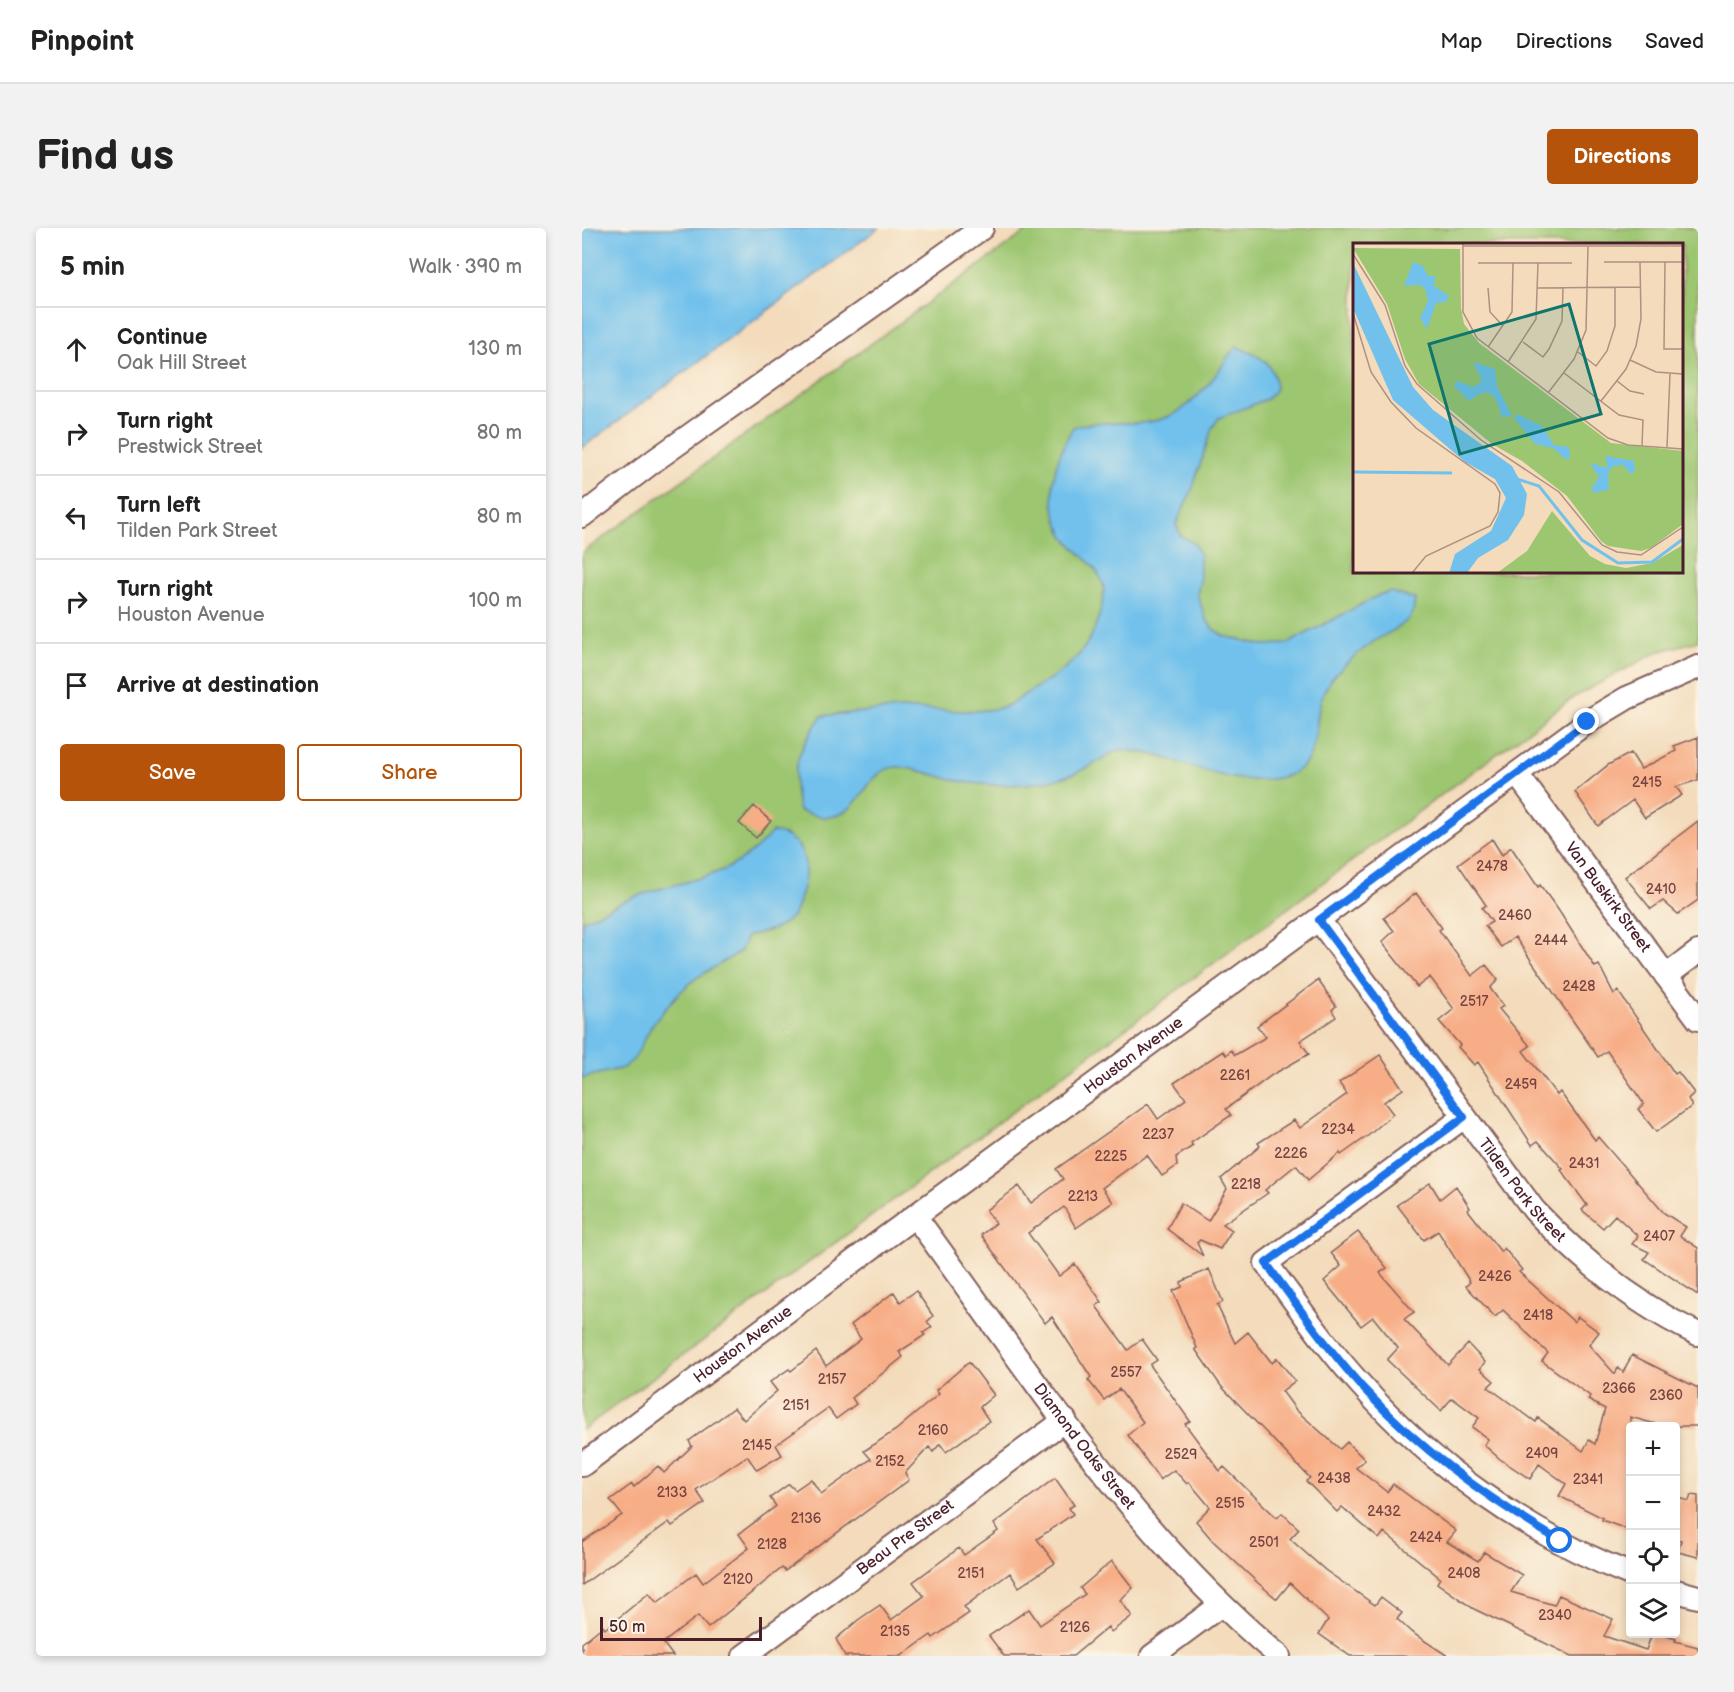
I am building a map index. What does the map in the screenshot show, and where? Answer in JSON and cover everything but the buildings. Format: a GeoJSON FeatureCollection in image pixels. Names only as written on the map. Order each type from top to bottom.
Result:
{"type":"FeatureCollection","features":[{"type":"Feature","properties":{"kind":"street"},"geometry":{"type":"LineString","coordinates":[[582,516],[655,459],[982,228]]}},
{"type":"Feature","properties":{"kind":"street","name":"Houston Avenue"},"geometry":{"type":"LineString","coordinates":[[582,1465],[915,1216],[1587,722],[1627,698],[1698,667]]}},
{"type":"Feature","properties":{"kind":"street","name":"Van Buskirk Street"},"geometry":{"type":"LineString","coordinates":[[1517,774],[1698,1019]]}},
{"type":"Feature","properties":{"kind":"street","name":"Tilden Park Street"},"geometry":{"type":"LineString","coordinates":[[1319,920],[1512,1182],[1562,1240],[1602,1275],[1643,1305],[1698,1334]]}},
{"type":"Feature","properties":{"kind":"street"},"geometry":{"type":"LineString","coordinates":[[1666,976],[1698,952]]}},
{"type":"Feature","properties":{"kind":"street"},"geometry":{"type":"LineString","coordinates":[[1464,1117],[1266,1263],[1354,1377],[1422,1446],[1507,1510],[1560,1541],[1626,1572]]}},
{"type":"Feature","properties":{"kind":"street","name":"Diamond Oaks Street"},"geometry":{"type":"LineString","coordinates":[[915,1216],[1129,1506],[1169,1553],[1221,1605],[1279,1656]]}},
{"type":"Feature","properties":{"kind":"street","name":"Beau Pre Street"},"geometry":{"type":"LineString","coordinates":[[744,1656],[1065,1420]]}},
{"type":"Feature","properties":{"kind":"street"},"geometry":{"type":"LineString","coordinates":[[1680,1592],[1698,1597]]}},
{"type":"Feature","properties":{"kind":"street"},"geometry":{"type":"LineString","coordinates":[[1152,1656],[1221,1605]]}},
{"type":"Feature","properties":{"kind":"green space"},"geometry":{"type":"Polygon","coordinates":[[[1031,228],[1698,228],[1698,641],[1657,652],[1574,697],[582,1430],[582,553],[1031,228]]]}},
{"type":"Feature","properties":{"kind":"water"},"geometry":{"type":"Polygon","coordinates":[[[582,228],[879,228],[582,448],[582,228]]]}},
{"type":"Feature","properties":{"kind":"water"},"geometry":{"type":"Polygon","coordinates":[[[1237,347],[1265,361],[1273,372],[1276,389],[1267,399],[1219,418],[1212,428],[1192,490],[1176,524],[1181,536],[1195,544],[1200,556],[1200,583],[1197,594],[1206,619],[1213,629],[1224,636],[1262,645],[1287,644],[1379,595],[1390,592],[1415,599],[1410,618],[1361,651],[1331,680],[1322,698],[1312,751],[1306,762],[1297,771],[1282,777],[1261,780],[1241,779],[1163,757],[1123,750],[1109,754],[1083,770],[1058,779],[1003,785],[958,781],[910,768],[896,767],[876,776],[855,802],[838,815],[823,817],[799,811],[795,783],[798,760],[807,739],[822,716],[890,710],[967,711],[1003,707],[1052,678],[1072,662],[1088,643],[1099,616],[1104,593],[1096,570],[1064,535],[1054,508],[1056,466],[1066,440],[1073,427],[1098,423],[1149,422],[1174,414],[1199,394],[1237,347]]]}},
{"type":"Feature","properties":{"kind":"water"},"geometry":{"type":"Polygon","coordinates":[[[772,832],[793,840],[803,856],[805,876],[794,913],[778,927],[747,936],[740,952],[696,978],[677,995],[652,1025],[634,1059],[623,1068],[582,1078],[582,921],[637,896],[725,869],[741,860],[772,832]]]}},
{"type":"Feature","properties":{"kind":"route"},"geometry":{"type":"LineString","coordinates":[[1560,1541],[1507,1510],[1456,1474],[1392,1418],[1325,1343],[1266,1263],[1464,1117],[1319,920],[1587,722]]}}]}
